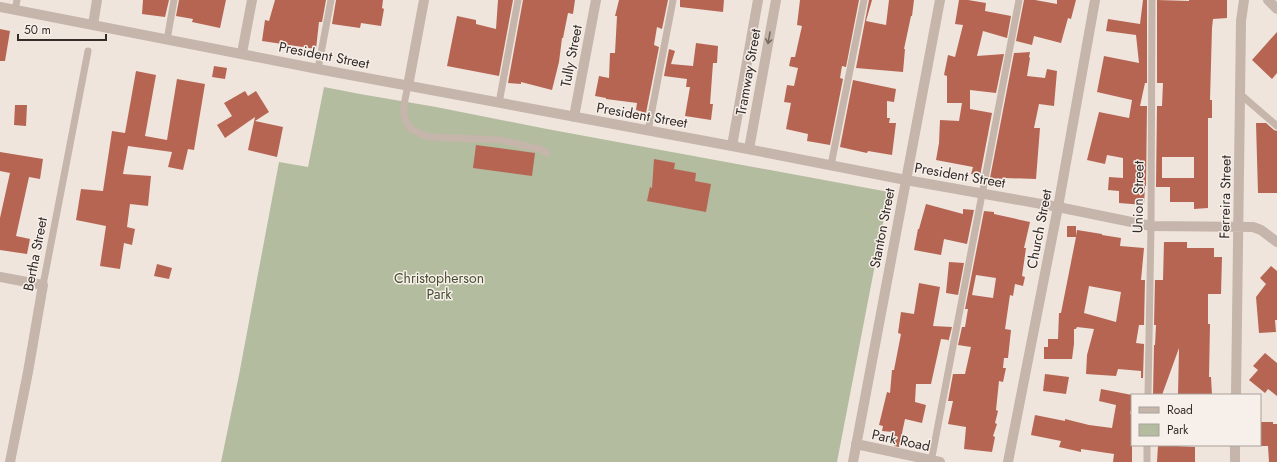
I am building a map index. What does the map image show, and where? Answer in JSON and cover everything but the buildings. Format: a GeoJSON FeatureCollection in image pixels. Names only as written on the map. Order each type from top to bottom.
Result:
{"type":"FeatureCollection","features":[{"type":"Feature","properties":{"kind":"street"},"geometry":{"type":"LineString","coordinates":[[93,25],[97,0]]}},
{"type":"Feature","properties":{"kind":"street"},"geometry":{"type":"LineString","coordinates":[[242,53],[252,0]]}},
{"type":"Feature","properties":{"kind":"street"},"geometry":{"type":"LineString","coordinates":[[408,86],[424,0]]}},
{"type":"Feature","properties":{"kind":"street","name":"Tully Street"},"geometry":{"type":"LineString","coordinates":[[574,117],[596,0]]}},
{"type":"Feature","properties":{"kind":"street","name":"Tramway Street"},"geometry":{"type":"LineString","coordinates":[[732,146],[758,0]]}},
{"type":"Feature","properties":{"kind":"street","name":"Tramway Street"},"geometry":{"type":"LineString","coordinates":[[748,150],[776,0]]}},
{"type":"Feature","properties":{"kind":"street","name":"Stanton Street"},"geometry":{"type":"LineString","coordinates":[[853,462],[940,0]]}},
{"type":"Feature","properties":{"kind":"street","name":"Church Street"},"geometry":{"type":"LineString","coordinates":[[1008,462],[1058,207],[1095,0]]}},
{"type":"Feature","properties":{"kind":"street","name":"Ferreira Street"},"geometry":{"type":"LineString","coordinates":[[1236,394],[1241,20],[1244,0]]}},
{"type":"Feature","properties":{"kind":"street"},"geometry":{"type":"LineString","coordinates":[[1268,0],[1277,8]]}},
{"type":"Feature","properties":{"kind":"street","name":"President Street"},"geometry":{"type":"LineString","coordinates":[[0,7],[16,5],[93,25],[167,40],[906,180],[1058,207],[1151,226],[1253,227],[1261,230],[1277,242]]}},
{"type":"Feature","properties":{"kind":"street"},"geometry":{"type":"LineString","coordinates":[[756,14],[773,17]]}},
{"type":"Feature","properties":{"kind":"street"},"geometry":{"type":"LineString","coordinates":[[0,277],[43,285]]}},
{"type":"Feature","properties":{"kind":"street","name":"Bertha Street"},"geometry":{"type":"LineString","coordinates":[[10,462],[43,285]]}},
{"type":"Feature","properties":{"kind":"street","name":"Park Road"},"geometry":{"type":"LineString","coordinates":[[856,444],[934,461]]}},
{"type":"Feature","properties":{"kind":"street"},"geometry":{"type":"LineString","coordinates":[[1235,462],[1236,446]]}},
{"type":"Feature","properties":{"kind":"lane"},"geometry":{"type":"LineString","coordinates":[[167,40],[174,0]]}},
{"type":"Feature","properties":{"kind":"lane"},"geometry":{"type":"LineString","coordinates":[[318,69],[331,0]]}},
{"type":"Feature","properties":{"kind":"lane"},"geometry":{"type":"LineString","coordinates":[[499,103],[518,0]]}},
{"type":"Feature","properties":{"kind":"lane"},"geometry":{"type":"LineString","coordinates":[[648,131],[673,0]]}},
{"type":"Feature","properties":{"kind":"lane"},"geometry":{"type":"LineString","coordinates":[[831,165],[864,0]]}},
{"type":"Feature","properties":{"kind":"lane"},"geometry":{"type":"LineString","coordinates":[[934,461],[1019,0]]}},
{"type":"Feature","properties":{"kind":"lane","name":"Union Street"},"geometry":{"type":"LineString","coordinates":[[1148,394],[1151,226],[1152,0]]}},
{"type":"Feature","properties":{"kind":"lane","name":"Bertha Street"},"geometry":{"type":"LineString","coordinates":[[43,285],[88,51]]}},
{"type":"Feature","properties":{"kind":"lane"},"geometry":{"type":"LineString","coordinates":[[408,86],[403,106],[406,118],[410,127],[423,135],[430,137],[501,140],[540,149],[547,153]]}},
{"type":"Feature","properties":{"kind":"lane"},"geometry":{"type":"LineString","coordinates":[[1240,94],[1277,126]]}},
{"type":"Feature","properties":{"kind":"lane"},"geometry":{"type":"LineString","coordinates":[[1147,446],[1147,462]]}},
{"type":"Feature","properties":{"kind":"green space","name":"Christopherson Park"},"geometry":{"type":"Polygon","coordinates":[[[324,87],[889,192],[837,462],[221,462],[279,162],[308,167],[324,87]]]}}]}
